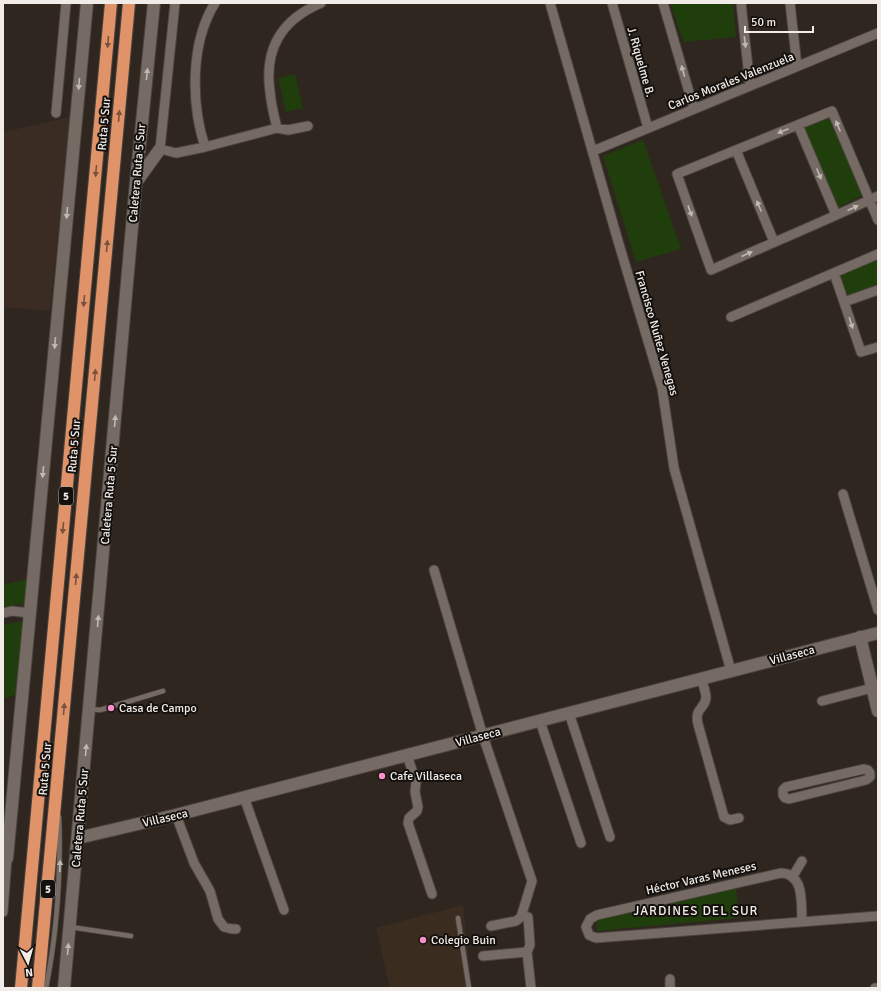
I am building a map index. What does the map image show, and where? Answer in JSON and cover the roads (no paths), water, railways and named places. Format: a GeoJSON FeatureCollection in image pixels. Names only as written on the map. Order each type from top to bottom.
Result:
{"type":"FeatureCollection","features":[{"type":"Feature","properties":{"kind":"highway","name":"Ruta 5 Sur"},"geometry":{"type":"LineString","coordinates":[[21,988],[111,3]]}},
{"type":"Feature","properties":{"kind":"highway","name":"Ruta 5 Sur"},"geometry":{"type":"LineString","coordinates":[[38,988],[129,3]]}},
{"type":"Feature","properties":{"kind":"main road"},"geometry":{"type":"LineString","coordinates":[[5,858],[30,613],[87,3]]}},
{"type":"Feature","properties":{"kind":"main road","name":"Caletera Ruta 5 Sur"},"geometry":{"type":"LineString","coordinates":[[64,988],[136,182],[154,3]]}},
{"type":"Feature","properties":{"kind":"main road"},"geometry":{"type":"LineString","coordinates":[[136,182],[160,149]]}},
{"type":"Feature","properties":{"kind":"main road","name":"Villaseca"},"geometry":{"type":"LineString","coordinates":[[78,838],[176,815],[878,633]]}},
{"type":"Feature","properties":{"kind":"main road"},"geometry":{"type":"LineString","coordinates":[[860,638],[878,711]]}},
{"type":"Feature","properties":{"kind":"street"},"geometry":{"type":"LineString","coordinates":[[56,113],[66,3]]}},
{"type":"Feature","properties":{"kind":"street"},"geometry":{"type":"LineString","coordinates":[[175,3],[160,149],[176,153],[277,128],[288,130],[308,126]]}},
{"type":"Feature","properties":{"kind":"street"},"geometry":{"type":"LineString","coordinates":[[205,147],[197,114],[195,82],[198,48],[206,22],[215,3]]}},
{"type":"Feature","properties":{"kind":"street"},"geometry":{"type":"LineString","coordinates":[[277,128],[268,76],[269,61],[276,39],[293,20],[310,8],[321,3]]}},
{"type":"Feature","properties":{"kind":"street","name":"Francisco Nuñez Venegas"},"geometry":{"type":"LineString","coordinates":[[550,3],[662,388],[674,468],[730,671]]}},
{"type":"Feature","properties":{"kind":"street","name":"J. Riquelme B."},"geometry":{"type":"LineString","coordinates":[[612,3],[648,128]]}},
{"type":"Feature","properties":{"kind":"street"},"geometry":{"type":"LineString","coordinates":[[663,3],[694,109]]}},
{"type":"Feature","properties":{"kind":"street"},"geometry":{"type":"LineString","coordinates":[[741,3],[750,86]]}},
{"type":"Feature","properties":{"kind":"street"},"geometry":{"type":"LineString","coordinates":[[790,3],[797,66]]}},
{"type":"Feature","properties":{"kind":"street","name":"Carlos Morales Valenzuela"},"geometry":{"type":"LineString","coordinates":[[593,151],[878,33]]}},
{"type":"Feature","properties":{"kind":"street"},"geometry":{"type":"LineString","coordinates":[[874,198],[711,270],[677,174],[832,111],[874,198],[878,220]]}},
{"type":"Feature","properties":{"kind":"street"},"geometry":{"type":"LineString","coordinates":[[798,125],[836,215]]}},
{"type":"Feature","properties":{"kind":"street"},"geometry":{"type":"LineString","coordinates":[[736,150],[774,242]]}},
{"type":"Feature","properties":{"kind":"street"},"geometry":{"type":"LineString","coordinates":[[732,318],[878,254]]}},
{"type":"Feature","properties":{"kind":"street"},"geometry":{"type":"LineString","coordinates":[[834,273],[861,352],[878,346]]}},
{"type":"Feature","properties":{"kind":"street"},"geometry":{"type":"LineString","coordinates":[[844,302],[878,290]]}},
{"type":"Feature","properties":{"kind":"street"},"geometry":{"type":"LineString","coordinates":[[843,494],[878,610]]}},
{"type":"Feature","properties":{"kind":"street"},"geometry":{"type":"LineString","coordinates":[[434,570],[483,736],[532,881],[521,917],[516,921],[491,926]]}},
{"type":"Feature","properties":{"kind":"street"},"geometry":{"type":"LineString","coordinates":[[3,613],[12,611],[30,613]]}},
{"type":"Feature","properties":{"kind":"street"},"geometry":{"type":"LineString","coordinates":[[701,679],[706,697],[698,712],[696,720],[724,817],[730,820],[739,818]]}},
{"type":"Feature","properties":{"kind":"street"},"geometry":{"type":"LineString","coordinates":[[822,701],[872,688]]}},
{"type":"Feature","properties":{"kind":"street"},"geometry":{"type":"LineString","coordinates":[[569,713],[610,837]]}},
{"type":"Feature","properties":{"kind":"street"},"geometry":{"type":"LineString","coordinates":[[540,720],[581,843]]}},
{"type":"Feature","properties":{"kind":"street"},"geometry":{"type":"LineString","coordinates":[[407,755],[416,782],[415,792],[418,806],[417,811],[410,818],[408,823],[432,894]]}},
{"type":"Feature","properties":{"kind":"street"},"geometry":{"type":"LineString","coordinates":[[864,769],[874,772],[866,780],[789,798],[785,798],[783,795],[783,790],[786,787],[864,769]]}},
{"type":"Feature","properties":{"kind":"street"},"geometry":{"type":"LineString","coordinates":[[822,779],[825,790]]}},
{"type":"Feature","properties":{"kind":"street"},"geometry":{"type":"LineString","coordinates":[[242,798],[281,911]]}},
{"type":"Feature","properties":{"kind":"street"},"geometry":{"type":"LineString","coordinates":[[176,815],[194,863],[210,891],[218,919],[224,927],[236,929]]}},
{"type":"Feature","properties":{"kind":"street"},"geometry":{"type":"LineString","coordinates":[[3,912],[5,858]]}},
{"type":"Feature","properties":{"kind":"street"},"geometry":{"type":"LineString","coordinates":[[802,861],[792,876],[799,886],[802,922],[878,916]]}},
{"type":"Feature","properties":{"kind":"street","name":"Héctor Varas Meneses"},"geometry":{"type":"LineString","coordinates":[[792,876],[785,873],[777,873],[597,915],[590,919],[586,924],[586,930],[591,937],[596,938],[802,922]]}},
{"type":"Feature","properties":{"kind":"street"},"geometry":{"type":"LineString","coordinates":[[528,917],[530,945],[528,952],[531,988]]}},
{"type":"Feature","properties":{"kind":"street"},"geometry":{"type":"LineString","coordinates":[[483,956],[528,952]]}},
{"type":"Feature","properties":{"kind":"lane"},"geometry":{"type":"LineString","coordinates":[[90,709],[100,710],[162,690]]}},
{"type":"Feature","properties":{"kind":"lane"},"geometry":{"type":"LineString","coordinates":[[46,988],[59,886],[60,841],[57,790]]}},
{"type":"Feature","properties":{"kind":"lane"},"geometry":{"type":"LineString","coordinates":[[458,918],[468,971],[469,988]]}},
{"type":"Feature","properties":{"kind":"lane"},"geometry":{"type":"LineString","coordinates":[[70,927],[131,936]]}},
{"type":"Feature","properties":{"kind":"place","name":"Casa de Campo"},"geometry":{"type":"Point","coordinates":[111,708]}},
{"type":"Feature","properties":{"kind":"place","name":"Cafe Villaseca"},"geometry":{"type":"Point","coordinates":[382,776]}},
{"type":"Feature","properties":{"kind":"place","name":"Colegio Buin"},"geometry":{"type":"Point","coordinates":[423,940]}},
{"type":"Feature","properties":{"kind":"district","name":"JARDINES DEL SUR"},"geometry":{"type":"Point","coordinates":[696,910]}}]}
